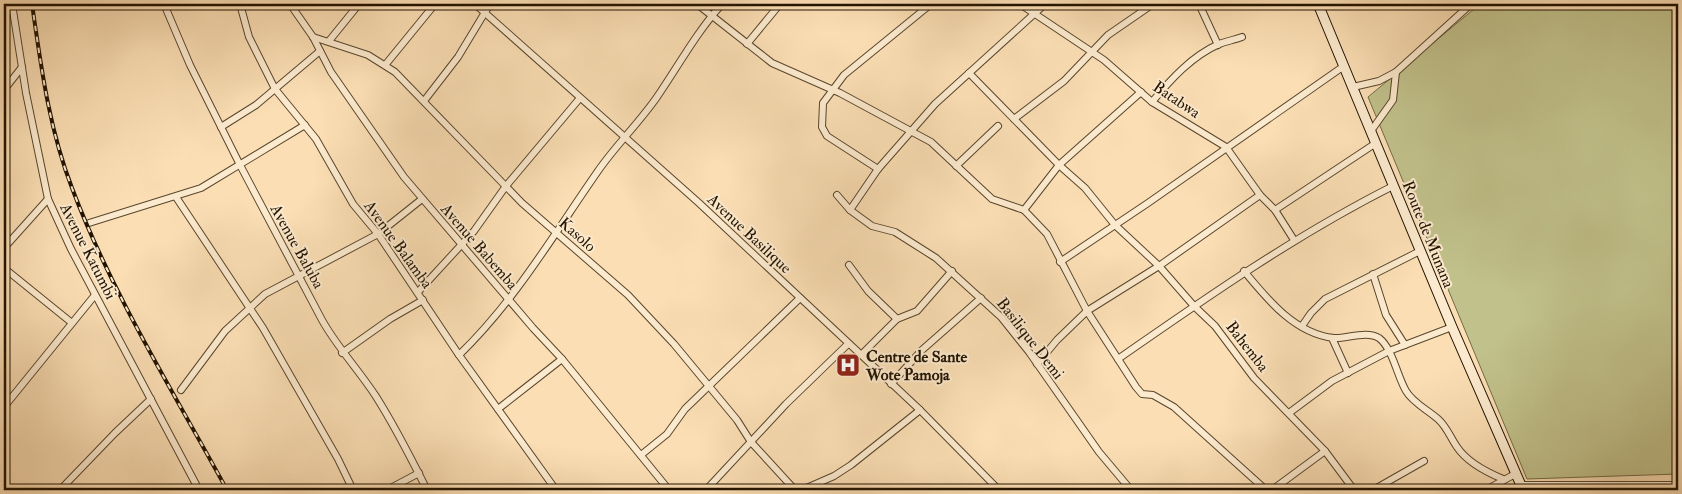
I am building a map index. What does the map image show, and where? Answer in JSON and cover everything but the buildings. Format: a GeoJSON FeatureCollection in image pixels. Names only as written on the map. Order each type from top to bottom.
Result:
{"type":"FeatureCollection","features":[{"type":"Feature","properties":{"kind":"main road","name":"Route de Munana"},"geometry":{"type":"LineString","coordinates":[[1318,4],[1452,327],[1522,488]]}},
{"type":"Feature","properties":{"kind":"street","name":"Avenue Katumbi"},"geometry":{"type":"LineString","coordinates":[[12,4],[22,67],[48,199],[95,295],[197,489]]}},
{"type":"Feature","properties":{"kind":"street","name":"Avenue Baluba"},"geometry":{"type":"LineString","coordinates":[[164,4],[221,127],[322,320],[342,353],[374,394],[427,490]]}},
{"type":"Feature","properties":{"kind":"street","name":"Avenue Balamba"},"geometry":{"type":"LineString","coordinates":[[240,4],[255,51],[275,89],[305,124],[353,204],[378,234],[459,355],[556,490]]}},
{"type":"Feature","properties":{"kind":"street","name":"Avenue Babemba"},"geometry":{"type":"LineString","coordinates":[[290,4],[313,37],[331,72],[374,136],[422,199],[562,359],[669,490]]}},
{"type":"Feature","properties":{"kind":"street"},"geometry":{"type":"LineString","coordinates":[[329,41],[359,4]]}},
{"type":"Feature","properties":{"kind":"street"},"geometry":{"type":"LineString","coordinates":[[386,64],[435,4]]}},
{"type":"Feature","properties":{"kind":"street","name":"Avenue Basilique"},"geometry":{"type":"LineString","coordinates":[[475,4],[693,198],[920,410],[998,490]]}},
{"type":"Feature","properties":{"kind":"street"},"geometry":{"type":"LineString","coordinates":[[424,101],[458,57],[490,4]]}},
{"type":"Feature","properties":{"kind":"street"},"geometry":{"type":"LineString","coordinates":[[697,4],[772,63],[831,89],[931,142],[992,199],[1024,210],[1037,221],[1047,234],[1087,311],[1140,392],[1153,395],[1174,407],[1266,490]]}},
{"type":"Feature","properties":{"kind":"street"},"geometry":{"type":"LineString","coordinates":[[459,355],[483,331],[509,300],[557,234],[599,170],[657,97],[683,54],[722,4]]}},
{"type":"Feature","properties":{"kind":"street"},"geometry":{"type":"LineString","coordinates":[[747,44],[780,4]]}},
{"type":"Feature","properties":{"kind":"street"},"geometry":{"type":"LineString","coordinates":[[878,169],[827,136],[822,127],[822,103],[831,89],[844,75],[931,4]]}},
{"type":"Feature","properties":{"kind":"street","name":"Batabwa"},"geometry":{"type":"LineString","coordinates":[[1020,4],[1091,51],[1152,102],[1226,147],[1260,195],[1276,210],[1294,240]]}},
{"type":"Feature","properties":{"kind":"street"},"geometry":{"type":"LineString","coordinates":[[850,210],[878,169],[935,104],[1045,4]]}},
{"type":"Feature","properties":{"kind":"street"},"geometry":{"type":"LineString","coordinates":[[1014,119],[1064,81],[1091,51],[1117,28],[1153,4]]}},
{"type":"Feature","properties":{"kind":"street"},"geometry":{"type":"LineString","coordinates":[[1199,4],[1218,45]]}},
{"type":"Feature","properties":{"kind":"street"},"geometry":{"type":"LineString","coordinates":[[1353,87],[1379,81],[1396,72],[1471,4]]}},
{"type":"Feature","properties":{"kind":"street","name":"Kasolo"},"geometry":{"type":"LineString","coordinates":[[313,37],[329,41],[386,64],[506,186],[557,234],[628,295],[710,386],[745,431],[751,442],[794,490]]}},
{"type":"Feature","properties":{"kind":"street"},"geometry":{"type":"LineString","coordinates":[[1152,102],[1180,71],[1218,45],[1242,37]]}},
{"type":"Feature","properties":{"kind":"street"},"geometry":{"type":"LineString","coordinates":[[221,127],[256,105],[320,51]]}},
{"type":"Feature","properties":{"kind":"street"},"geometry":{"type":"LineString","coordinates":[[1060,262],[1344,66]]}},
{"type":"Feature","properties":{"kind":"street"},"geometry":{"type":"LineString","coordinates":[[4,90],[22,67]]}},
{"type":"Feature","properties":{"kind":"street"},"geometry":{"type":"LineString","coordinates":[[1371,131],[1392,100],[1396,72]]}},
{"type":"Feature","properties":{"kind":"street","name":"Bahemba"},"geometry":{"type":"LineString","coordinates":[[969,73],[1059,165],[1085,188],[1115,225],[1159,266],[1194,306],[1215,326],[1254,378],[1325,451],[1354,490]]}},
{"type":"Feature","properties":{"kind":"street"},"geometry":{"type":"LineString","coordinates":[[1024,210],[1059,165],[1142,92]]}},
{"type":"Feature","properties":{"kind":"street"},"geometry":{"type":"LineString","coordinates":[[418,292],[462,244],[506,186],[580,98]]}},
{"type":"Feature","properties":{"kind":"street"},"geometry":{"type":"LineString","coordinates":[[89,223],[201,188],[305,124]]}},
{"type":"Feature","properties":{"kind":"street"},"geometry":{"type":"LineString","coordinates":[[956,166],[998,126]]}},
{"type":"Feature","properties":{"kind":"street"},"geometry":{"type":"LineString","coordinates":[[1276,210],[1376,143]]}},
{"type":"Feature","properties":{"kind":"street"},"geometry":{"type":"LineString","coordinates":[[1118,359],[1244,271],[1294,240],[1393,186]]}},
{"type":"Feature","properties":{"kind":"street","name":"Basilique Demi"},"geometry":{"type":"LineString","coordinates":[[837,195],[850,210],[872,226],[895,232],[915,243],[952,271],[1001,317],[1037,364],[1099,452],[1131,490]]}},
{"type":"Feature","properties":{"kind":"street"},"geometry":{"type":"LineString","coordinates":[[1037,364],[1057,340],[1087,311],[1159,266],[1260,195]]}},
{"type":"Feature","properties":{"kind":"street"},"geometry":{"type":"LineString","coordinates":[[176,197],[250,307],[338,459],[353,490]]}},
{"type":"Feature","properties":{"kind":"street"},"geometry":{"type":"LineString","coordinates":[[4,248],[48,199]]}},
{"type":"Feature","properties":{"kind":"street"},"geometry":{"type":"LineString","coordinates":[[181,390],[216,342],[265,294],[378,234],[422,199]]}},
{"type":"Feature","properties":{"kind":"street"},"geometry":{"type":"LineString","coordinates":[[1302,326],[1311,312],[1326,299],[1420,251]]}},
{"type":"Feature","properties":{"kind":"street"},"geometry":{"type":"LineString","coordinates":[[849,265],[868,291],[897,319]]}},
{"type":"Feature","properties":{"kind":"street"},"geometry":{"type":"LineString","coordinates":[[4,268],[72,323]]}},
{"type":"Feature","properties":{"kind":"street"},"geometry":{"type":"LineString","coordinates":[[861,355],[897,319],[917,311],[952,271]]}},
{"type":"Feature","properties":{"kind":"street"},"geometry":{"type":"LineString","coordinates":[[1244,271],[1282,314],[1315,333],[1332,338],[1376,336],[1389,351],[1398,378],[1408,394],[1438,419],[1447,429],[1458,448],[1466,456],[1488,473],[1503,479]]}},
{"type":"Feature","properties":{"kind":"street"},"geometry":{"type":"LineString","coordinates":[[1373,274],[1386,316],[1405,345]]}},
{"type":"Feature","properties":{"kind":"street"},"geometry":{"type":"LineString","coordinates":[[4,408],[95,295]]}},
{"type":"Feature","properties":{"kind":"street"},"geometry":{"type":"LineString","coordinates":[[641,455],[667,434],[685,409],[800,298]]}},
{"type":"Feature","properties":{"kind":"street"},"geometry":{"type":"LineString","coordinates":[[891,384],[922,350],[981,298]]}},
{"type":"Feature","properties":{"kind":"street"},"geometry":{"type":"LineString","coordinates":[[342,353],[390,319],[423,300]]}},
{"type":"Feature","properties":{"kind":"street"},"geometry":{"type":"LineString","coordinates":[[1289,413],[1332,381],[1389,351],[1452,327]]}},
{"type":"Feature","properties":{"kind":"street"},"geometry":{"type":"LineString","coordinates":[[1332,338],[1348,373]]}},
{"type":"Feature","properties":{"kind":"street"},"geometry":{"type":"LineString","coordinates":[[706,490],[786,404],[848,344]]}},
{"type":"Feature","properties":{"kind":"street"},"geometry":{"type":"LineString","coordinates":[[498,409],[562,359]]}},
{"type":"Feature","properties":{"kind":"street"},"geometry":{"type":"LineString","coordinates":[[60,490],[114,433],[151,399]]}},
{"type":"Feature","properties":{"kind":"street"},"geometry":{"type":"LineString","coordinates":[[802,490],[834,476],[851,465],[920,410]]}},
{"type":"Feature","properties":{"kind":"street"},"geometry":{"type":"LineString","coordinates":[[1272,490],[1325,451]]}},
{"type":"Feature","properties":{"kind":"street"},"geometry":{"type":"LineString","coordinates":[[1373,490],[1424,461]]}},
{"type":"Feature","properties":{"kind":"street"},"geometry":{"type":"LineString","coordinates":[[387,490],[419,473]]}},
{"type":"Feature","properties":{"kind":"street"},"geometry":{"type":"LineString","coordinates":[[1486,490],[1515,474]]}},
{"type":"Feature","properties":{"kind":"street"},"geometry":{"type":"LineString","coordinates":[[1522,488],[1678,485]]}},
{"type":"Feature","properties":{"kind":"green space"},"geometry":{"type":"Polygon","coordinates":[[[1480,4],[1678,4],[1678,474],[1527,479],[1368,97],[1480,4]]]}},
{"type":"Feature","properties":{"kind":"railway"},"geometry":{"type":"LineString","coordinates":[[32,4],[52,120],[57,143],[72,188],[124,304],[227,490]]}},
{"type":"Feature","properties":{"kind":"place","name":"Centre de Sante Wote Pamoja"},"geometry":{"type":"Point","coordinates":[848,365]}}]}
